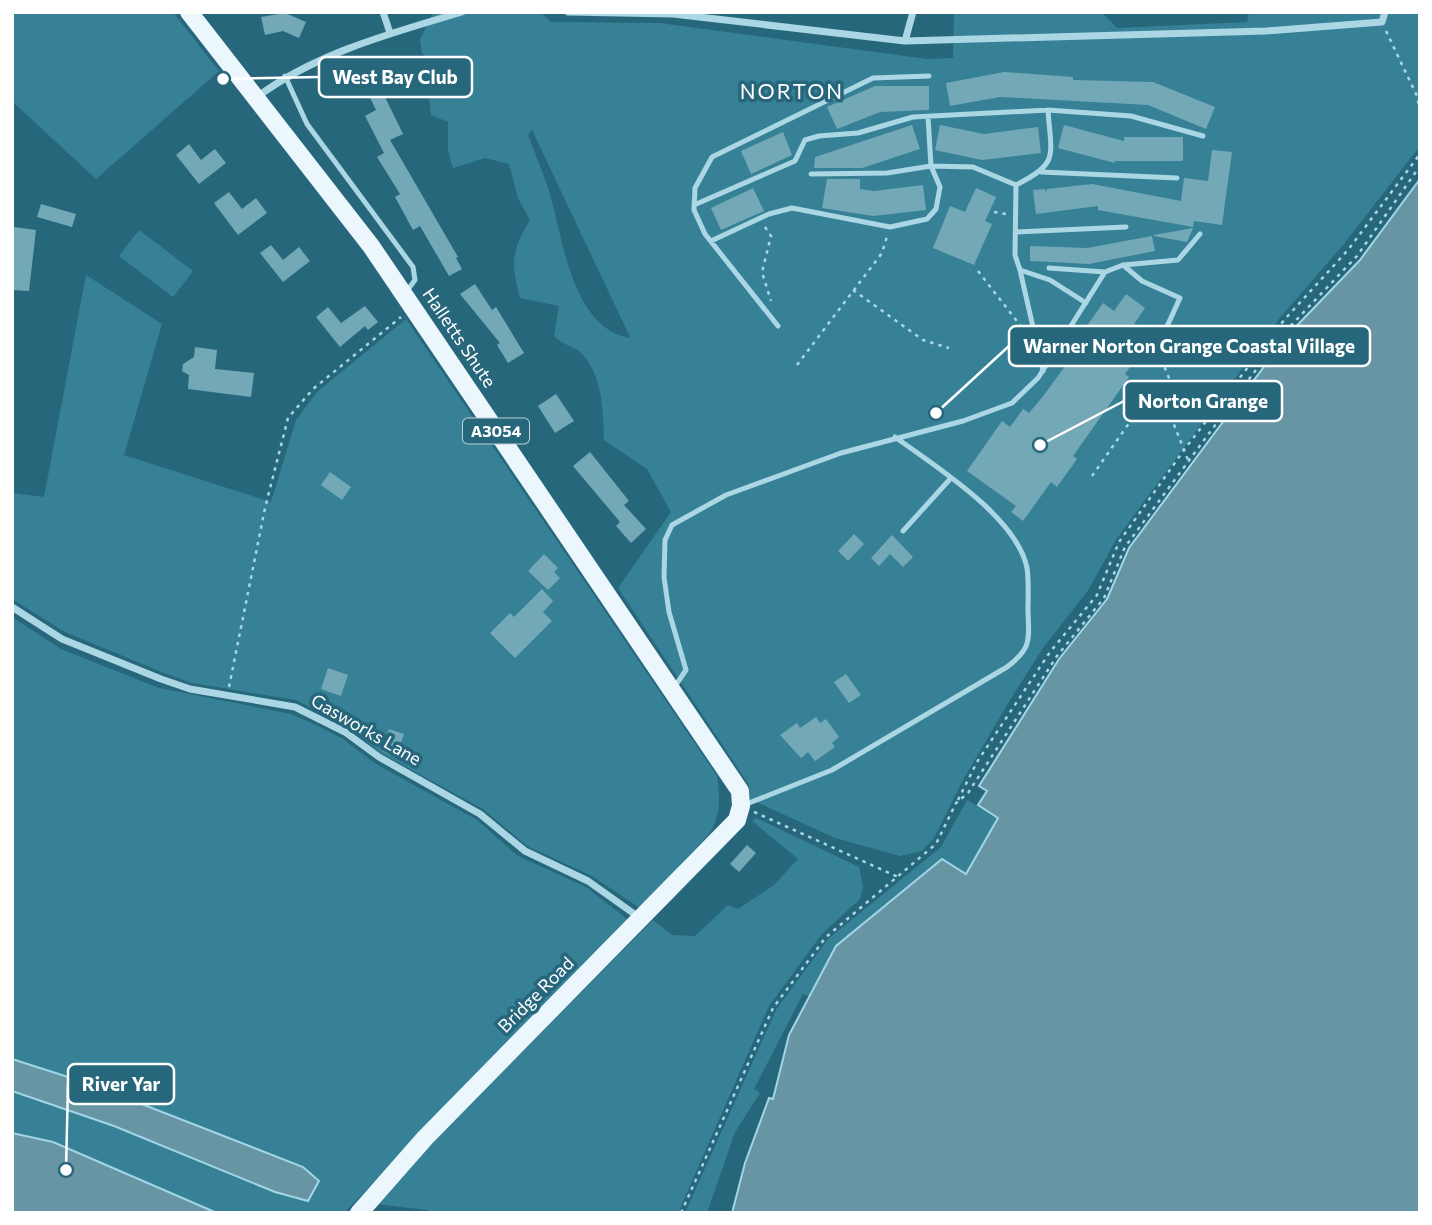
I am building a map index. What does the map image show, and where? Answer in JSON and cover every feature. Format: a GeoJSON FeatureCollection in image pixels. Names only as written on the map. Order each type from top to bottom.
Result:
{"type":"FeatureCollection","features":[{"type":"Feature","properties":{"kind":"main road","name":"Halletts Shute"},"geometry":{"type":"LineString","coordinates":[[189,12],[371,246],[740,791],[741,807]]}},
{"type":"Feature","properties":{"kind":"main road","name":"Bridge Road"},"geometry":{"type":"LineString","coordinates":[[359,1213],[425,1138],[737,820],[741,807]]}},
{"type":"Feature","properties":{"kind":"street"},"geometry":{"type":"LineString","coordinates":[[383,12],[390,33]]}},
{"type":"Feature","properties":{"kind":"street"},"geometry":{"type":"LineString","coordinates":[[257,97],[285,76],[390,33],[462,12]]}},
{"type":"Feature","properties":{"kind":"street"},"geometry":{"type":"LineString","coordinates":[[568,12],[673,13],[905,41],[1266,31],[1382,22],[1385,12]]}},
{"type":"Feature","properties":{"kind":"street"},"geometry":{"type":"LineString","coordinates":[[905,41],[913,12]]}},
{"type":"Feature","properties":{"kind":"street","name":"Gasworks Lane"},"geometry":{"type":"LineString","coordinates":[[12,607],[62,639],[190,689],[295,707],[345,732],[379,757],[480,814],[525,851],[588,881],[641,918]]}},
{"type":"Feature","properties":{"kind":"lane"},"geometry":{"type":"LineString","coordinates":[[285,76],[307,124],[412,267],[415,280],[408,301]]}},
{"type":"Feature","properties":{"kind":"lane"},"geometry":{"type":"LineString","coordinates":[[778,326],[711,241],[694,211],[695,188],[712,157],[873,78],[929,76]]}},
{"type":"Feature","properties":{"kind":"lane"},"geometry":{"type":"LineString","coordinates":[[694,205],[795,161],[805,140],[819,136],[858,133],[879,124],[913,117],[1048,110],[1131,116],[1203,136]]}},
{"type":"Feature","properties":{"kind":"lane"},"geometry":{"type":"LineString","coordinates":[[1041,172],[1051,156],[1048,110]]}},
{"type":"Feature","properties":{"kind":"lane"},"geometry":{"type":"LineString","coordinates":[[711,241],[760,218],[792,208],[890,227],[927,219],[936,209],[940,187],[931,166],[928,117]]}},
{"type":"Feature","properties":{"kind":"lane"},"geometry":{"type":"LineString","coordinates":[[811,174],[887,173],[931,166],[973,167],[1016,185]]}},
{"type":"Feature","properties":{"kind":"lane"},"geometry":{"type":"LineString","coordinates":[[1016,185],[1041,172],[1177,178]]}},
{"type":"Feature","properties":{"kind":"lane"},"geometry":{"type":"LineString","coordinates":[[1016,185],[1015,255],[1043,371]]}},
{"type":"Feature","properties":{"kind":"lane"},"geometry":{"type":"LineString","coordinates":[[1016,232],[1126,227]]}},
{"type":"Feature","properties":{"kind":"lane"},"geometry":{"type":"LineString","coordinates":[[1049,268],[1105,272],[1123,265],[1178,260],[1200,234]]}},
{"type":"Feature","properties":{"kind":"lane"},"geometry":{"type":"LineString","coordinates":[[1123,265],[1142,281],[1180,298],[1164,333]]}},
{"type":"Feature","properties":{"kind":"lane"},"geometry":{"type":"LineString","coordinates":[[1020,270],[1050,280],[1086,303]]}},
{"type":"Feature","properties":{"kind":"lane"},"geometry":{"type":"LineString","coordinates":[[672,690],[686,670],[669,612],[664,577],[665,540],[672,525],[745,488],[895,436],[963,421],[1013,403],[1043,371],[1105,272]]}},
{"type":"Feature","properties":{"kind":"lane"},"geometry":{"type":"LineString","coordinates":[[741,807],[832,770],[1007,667],[1021,656],[1029,644],[1027,568],[1017,542],[973,494],[895,436]]}},
{"type":"Feature","properties":{"kind":"lane"},"geometry":{"type":"LineString","coordinates":[[903,531],[951,478]]}},
{"type":"Feature","properties":{"kind":"path"},"geometry":{"type":"LineString","coordinates":[[1382,22],[1417,96],[1420,111]]}},
{"type":"Feature","properties":{"kind":"path"},"geometry":{"type":"LineString","coordinates":[[681,1213],[773,1007],[826,937],[936,844],[977,762],[1050,652],[1097,595],[1119,542],[1232,387],[1285,319],[1348,250],[1420,154]]}},
{"type":"Feature","properties":{"kind":"path"},"geometry":{"type":"LineString","coordinates":[[956,803],[968,793],[1057,656],[1104,598],[1125,547],[1188,460],[1281,336],[1357,257],[1420,166]]}},
{"type":"Feature","properties":{"kind":"path"},"geometry":{"type":"LineString","coordinates":[[760,218],[771,236],[762,272],[778,326]]}},
{"type":"Feature","properties":{"kind":"path"},"geometry":{"type":"LineString","coordinates":[[797,365],[882,253],[890,227]]}},
{"type":"Feature","properties":{"kind":"path"},"geometry":{"type":"LineString","coordinates":[[978,271],[1037,348]]}},
{"type":"Feature","properties":{"kind":"path"},"geometry":{"type":"LineString","coordinates":[[853,290],[923,340],[949,348]]}},
{"type":"Feature","properties":{"kind":"path"},"geometry":{"type":"LineString","coordinates":[[228,694],[265,508],[288,418],[313,389],[408,301]]}},
{"type":"Feature","properties":{"kind":"path"},"geometry":{"type":"LineString","coordinates":[[1164,333],[1160,356],[1171,383],[1169,412],[1188,460]]}},
{"type":"Feature","properties":{"kind":"path"},"geometry":{"type":"LineString","coordinates":[[1092,475],[1126,426],[1171,383]]}},
{"type":"Feature","properties":{"kind":"path"},"geometry":{"type":"LineString","coordinates":[[1232,387],[1239,391]]}},
{"type":"Feature","properties":{"kind":"path"},"geometry":{"type":"LineString","coordinates":[[741,807],[900,877]]}},
{"type":"Feature","properties":{"kind":"shaded area"},"geometry":{"type":"Polygon","coordinates":[[[12,12],[173,12],[219,71],[96,179],[12,101],[12,12]]]}},
{"type":"Feature","properties":{"kind":"shaded area"},"geometry":{"type":"Polygon","coordinates":[[[433,12],[540,12],[551,22],[659,23],[927,59],[953,58],[954,12],[1101,12],[1117,28],[1247,22],[1249,12],[1420,12],[1420,146],[1343,245],[1279,319],[1115,541],[1089,589],[1043,648],[1010,700],[963,780],[934,838],[922,851],[900,856],[835,838],[750,799],[749,785],[618,588],[671,512],[647,469],[604,440],[600,395],[594,373],[579,351],[554,336],[559,306],[520,298],[514,258],[530,220],[518,198],[509,164],[485,158],[453,168],[448,150],[448,122],[431,115],[429,96],[435,61],[422,54],[420,40],[433,12]],[[532,130],[528,135],[549,191],[565,255],[582,299],[594,317],[610,331],[630,338],[532,130]]]}},
{"type":"Feature","properties":{"kind":"shaded area"},"geometry":{"type":"Polygon","coordinates":[[[1420,179],[1420,1213],[732,1213],[745,1163],[769,1098],[773,1099],[789,1035],[836,946],[942,859],[966,874],[998,818],[978,805],[987,791],[979,786],[1059,659],[1107,599],[1129,548],[1286,337],[1360,260],[1420,179]]]}},
{"type":"Feature","properties":{"kind":"shaded area"},"geometry":{"type":"Polygon","coordinates":[[[139,230],[193,271],[173,297],[119,256],[139,230]]]}},
{"type":"Feature","properties":{"kind":"shaded area"},"geometry":{"type":"Polygon","coordinates":[[[86,275],[162,324],[124,455],[271,502],[296,420],[317,392],[406,319],[717,776],[719,806],[710,833],[640,908],[592,876],[527,846],[483,809],[381,753],[349,728],[296,700],[192,683],[65,632],[12,599],[12,493],[44,497],[86,275]]]}},
{"type":"Feature","properties":{"kind":"shaded area"},"geometry":{"type":"Polygon","coordinates":[[[12,617],[61,649],[159,688],[291,714],[320,727],[343,739],[376,764],[477,820],[518,856],[586,887],[627,919],[344,1213],[217,1213],[53,1142],[12,1133],[12,1091],[114,1126],[275,1192],[303,1167],[93,1085],[12,1059],[12,617]]]}},
{"type":"Feature","properties":{"kind":"shaded area"},"geometry":{"type":"Polygon","coordinates":[[[967,800],[998,818],[965,874],[886,904],[836,946],[810,997],[803,994],[754,1089],[760,1093],[735,1132],[707,1213],[685,1213],[776,1010],[828,939],[941,847],[967,800]]]}},
{"type":"Feature","properties":{"kind":"shaded area"},"geometry":{"type":"Polygon","coordinates":[[[756,818],[859,867],[863,886],[860,899],[822,934],[769,1006],[678,1213],[427,1213],[427,1210],[376,1204],[432,1143],[653,920],[672,935],[695,936],[728,905],[738,909],[774,885],[798,859],[752,821],[756,818]]]}},
{"type":"Feature","properties":{"kind":"shaded area"},"geometry":{"type":"Polygon","coordinates":[[[12,1059],[93,1085],[303,1167],[319,1181],[308,1201],[275,1192],[114,1126],[12,1091],[12,1059]]]}},
{"type":"Feature","properties":{"kind":"shaded area"},"geometry":{"type":"Polygon","coordinates":[[[12,1133],[53,1142],[217,1213],[12,1213],[12,1133]]]}},
{"type":"Feature","properties":{"kind":"building"},"geometry":{"type":"Polygon","coordinates":[[[285,13],[306,22],[299,38],[283,31],[265,35],[261,17],[285,13]]]}},
{"type":"Feature","properties":{"kind":"building"},"geometry":{"type":"Polygon","coordinates":[[[400,62],[409,80],[383,93],[403,134],[390,140],[458,257],[456,258],[462,269],[449,276],[420,226],[413,230],[395,197],[400,194],[377,157],[384,153],[365,116],[376,110],[362,81],[400,62]]]}},
{"type":"Feature","properties":{"kind":"building"},"geometry":{"type":"Polygon","coordinates":[[[1004,72],[1073,77],[1073,80],[1153,82],[1215,107],[1206,129],[1148,105],[1000,97],[950,106],[946,83],[1004,72]]]}},
{"type":"Feature","properties":{"kind":"building"},"geometry":{"type":"Polygon","coordinates":[[[875,86],[929,86],[929,110],[880,112],[837,129],[827,107],[875,86]]]}},
{"type":"Feature","properties":{"kind":"building"},"geometry":{"type":"Polygon","coordinates":[[[912,125],[920,149],[862,168],[814,168],[815,157],[912,125]]]}},
{"type":"Feature","properties":{"kind":"building"},"geometry":{"type":"Polygon","coordinates":[[[940,125],[984,134],[1038,127],[1041,153],[982,160],[935,150],[940,125]]]}},
{"type":"Feature","properties":{"kind":"building"},"geometry":{"type":"Polygon","coordinates":[[[1064,125],[1124,141],[1124,137],[1183,137],[1183,161],[1115,163],[1058,148],[1064,125]]]}},
{"type":"Feature","properties":{"kind":"building"},"geometry":{"type":"Polygon","coordinates":[[[783,132],[792,155],[751,174],[741,151],[783,132]]]}},
{"type":"Feature","properties":{"kind":"building"},"geometry":{"type":"Polygon","coordinates":[[[189,144],[201,160],[215,149],[226,163],[199,184],[176,155],[189,144]]]}},
{"type":"Feature","properties":{"kind":"building"},"geometry":{"type":"Polygon","coordinates":[[[1212,150],[1232,152],[1222,225],[1194,221],[1193,227],[1098,210],[1098,206],[1036,214],[1033,190],[1045,189],[1045,193],[1047,189],[1092,184],[1181,201],[1184,178],[1208,181],[1212,150]]]}},
{"type":"Feature","properties":{"kind":"building"},"geometry":{"type":"Polygon","coordinates":[[[827,179],[860,179],[860,189],[874,191],[923,185],[926,210],[873,216],[822,208],[827,179]]]}},
{"type":"Feature","properties":{"kind":"building"},"geometry":{"type":"Polygon","coordinates":[[[753,188],[764,211],[721,230],[711,208],[753,188]]]}},
{"type":"Feature","properties":{"kind":"building"},"geometry":{"type":"Polygon","coordinates":[[[976,188],[996,197],[985,221],[992,224],[974,265],[933,248],[950,206],[965,212],[976,188]]]}},
{"type":"Feature","properties":{"kind":"building"},"geometry":{"type":"Polygon","coordinates":[[[229,192],[242,209],[256,198],[267,213],[238,235],[214,203],[229,192]]]}},
{"type":"Feature","properties":{"kind":"building"},"geometry":{"type":"Polygon","coordinates":[[[41,204],[76,214],[72,227],[37,217],[41,204]]]}},
{"type":"Feature","properties":{"kind":"building"},"geometry":{"type":"Polygon","coordinates":[[[14,227],[36,230],[29,291],[12,290],[14,227]]]}},
{"type":"Feature","properties":{"kind":"building"},"geometry":{"type":"Polygon","coordinates":[[[1193,228],[1187,242],[1154,236],[1154,235],[1193,228]]]}},
{"type":"Feature","properties":{"kind":"building"},"geometry":{"type":"Polygon","coordinates":[[[1152,236],[1155,251],[1089,264],[1030,261],[1030,246],[1087,248],[1152,236]]]}},
{"type":"Feature","properties":{"kind":"building"},"geometry":{"type":"Polygon","coordinates":[[[271,245],[283,260],[299,247],[310,261],[283,282],[260,253],[271,245]]]}},
{"type":"Feature","properties":{"kind":"building"},"geometry":{"type":"Polygon","coordinates":[[[475,284],[492,310],[496,307],[524,353],[508,363],[497,345],[500,343],[460,294],[475,284]]]}},
{"type":"Feature","properties":{"kind":"building"},"geometry":{"type":"Polygon","coordinates":[[[1126,294],[1145,308],[1134,324],[1151,337],[1125,374],[1129,377],[1073,456],[1077,459],[1057,487],[1051,482],[1023,521],[1011,512],[1016,506],[967,471],[1002,421],[1010,427],[1023,409],[1029,413],[1044,395],[1074,354],[1069,351],[1103,303],[1114,311],[1126,294]]]}},
{"type":"Feature","properties":{"kind":"building"},"geometry":{"type":"Polygon","coordinates":[[[365,306],[378,322],[368,330],[365,326],[340,347],[316,317],[328,307],[341,323],[365,306]]]}},
{"type":"Feature","properties":{"kind":"building"},"geometry":{"type":"Polygon","coordinates":[[[195,347],[217,350],[215,369],[254,373],[251,397],[188,389],[189,375],[182,371],[183,364],[194,357],[195,347]]]}},
{"type":"Feature","properties":{"kind":"building"},"geometry":{"type":"Polygon","coordinates":[[[556,394],[574,421],[555,433],[538,406],[556,394]]]}},
{"type":"Feature","properties":{"kind":"building"},"geometry":{"type":"Polygon","coordinates":[[[590,452],[629,501],[624,505],[646,529],[631,543],[616,526],[620,522],[573,466],[590,452]]]}},
{"type":"Feature","properties":{"kind":"building"},"geometry":{"type":"Polygon","coordinates":[[[330,472],[351,487],[342,500],[321,485],[330,472]]]}},
{"type":"Feature","properties":{"kind":"building"},"geometry":{"type":"Polygon","coordinates":[[[854,534],[864,544],[848,561],[838,551],[854,534]]]}},
{"type":"Feature","properties":{"kind":"building"},"geometry":{"type":"Polygon","coordinates":[[[892,535],[913,557],[903,567],[890,554],[879,566],[871,558],[892,535]]]}},
{"type":"Feature","properties":{"kind":"building"},"geometry":{"type":"Polygon","coordinates":[[[544,554],[558,568],[554,572],[560,578],[548,590],[528,571],[544,554]]]}},
{"type":"Feature","properties":{"kind":"building"},"geometry":{"type":"Polygon","coordinates":[[[542,589],[553,601],[543,612],[552,621],[515,658],[490,633],[510,613],[514,617],[542,589]]]}},
{"type":"Feature","properties":{"kind":"building"},"geometry":{"type":"Polygon","coordinates":[[[328,668],[348,675],[341,696],[321,689],[328,668]]]}},
{"type":"Feature","properties":{"kind":"building"},"geometry":{"type":"Polygon","coordinates":[[[846,674],[861,695],[849,703],[834,682],[846,674]]]}},
{"type":"Feature","properties":{"kind":"building"},"geometry":{"type":"Polygon","coordinates":[[[816,717],[820,723],[826,719],[839,737],[832,743],[835,747],[815,761],[808,752],[801,758],[780,735],[797,723],[800,728],[816,717]]]}},
{"type":"Feature","properties":{"kind":"building"},"geometry":{"type":"Polygon","coordinates":[[[389,729],[404,734],[396,758],[382,751],[389,729]]]}},
{"type":"Feature","properties":{"kind":"building"},"geometry":{"type":"Polygon","coordinates":[[[747,845],[756,853],[739,872],[730,864],[747,845]]]}},
{"type":"Feature","properties":{"kind":"place","name":"West Bay Club"},"geometry":{"type":"Point","coordinates":[223,79]}},
{"type":"Feature","properties":{"kind":"place","name":"Warner Norton Grange Coastal Village"},"geometry":{"type":"Point","coordinates":[936,413]}},
{"type":"Feature","properties":{"kind":"place","name":"Norton Grange"},"geometry":{"type":"Point","coordinates":[1040,445]}},
{"type":"Feature","properties":{"kind":"place","name":"River Yar"},"geometry":{"type":"Point","coordinates":[66,1170]}},
{"type":"Feature","properties":{"kind":"district","name":"NORTON"},"geometry":{"type":"Point","coordinates":[792,92]}}]}
